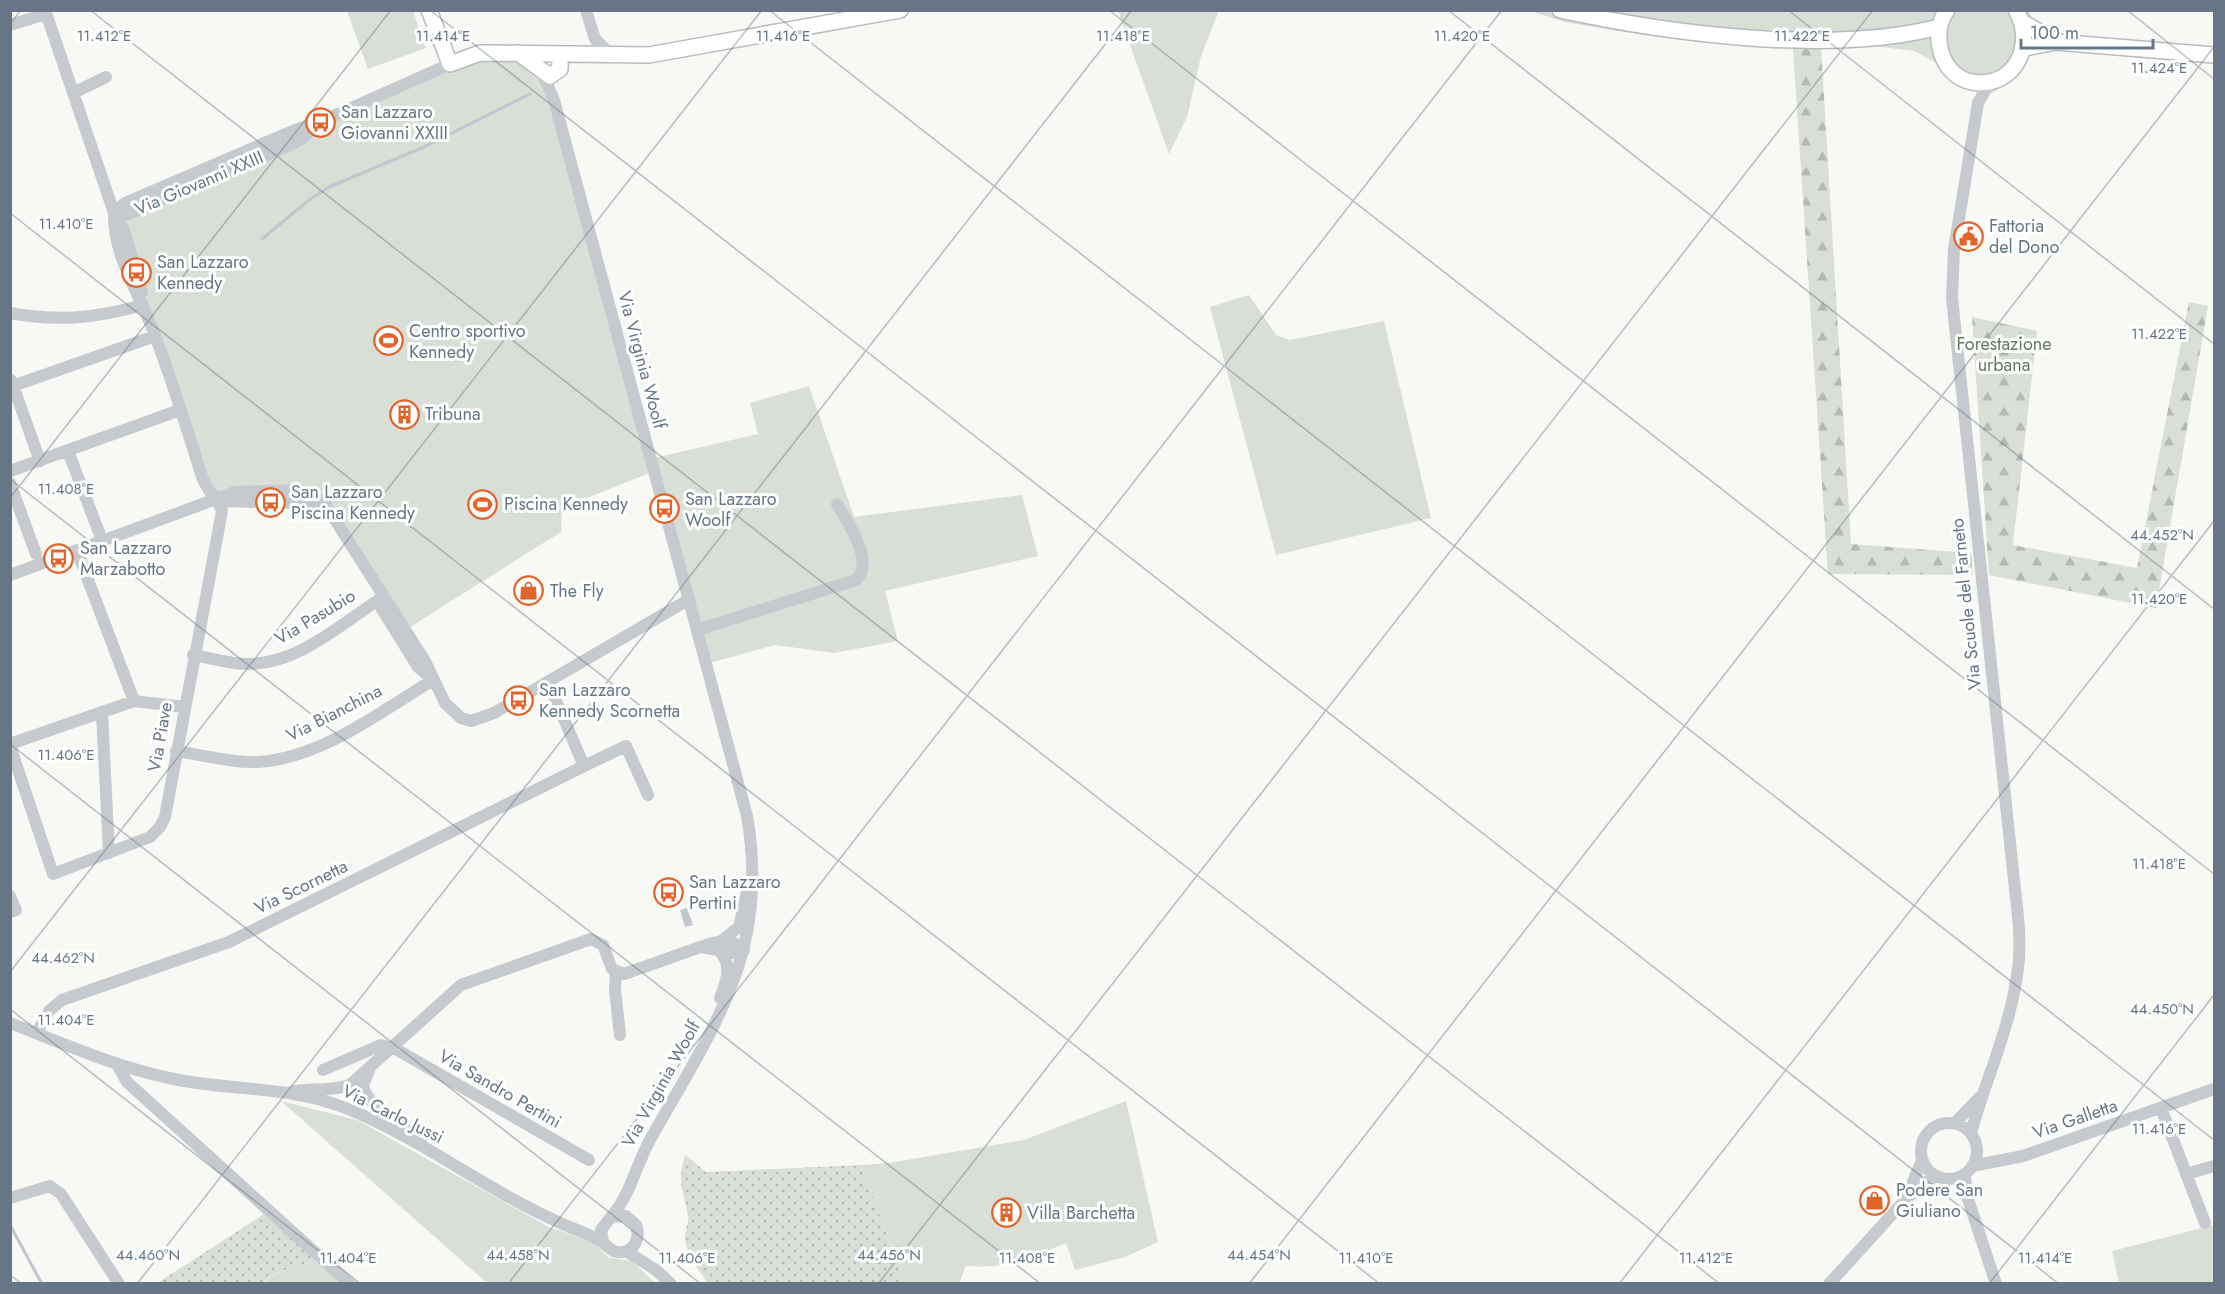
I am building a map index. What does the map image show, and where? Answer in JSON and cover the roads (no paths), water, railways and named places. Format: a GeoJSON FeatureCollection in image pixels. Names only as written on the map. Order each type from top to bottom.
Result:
{"type":"FeatureCollection","features":[{"type":"Feature","properties":{"kind":"main road"},"geometry":{"type":"LineString","coordinates":[[429,10],[450,64]]}},
{"type":"Feature","properties":{"kind":"main road"},"geometry":{"type":"LineString","coordinates":[[550,65],[649,55],[900,10]]}},
{"type":"Feature","properties":{"kind":"main road"},"geometry":{"type":"LineString","coordinates":[[1560,10],[1608,21],[1734,36],[1806,39],[1898,36],[1939,27]]}},
{"type":"Feature","properties":{"kind":"main road"},"geometry":{"type":"LineString","coordinates":[[1941,53],[1939,27],[1947,10]]}},
{"type":"Feature","properties":{"kind":"main road"},"geometry":{"type":"LineString","coordinates":[[1898,36],[1922,40],[1941,53],[1948,65],[1971,82],[1991,80],[2008,73],[2018,62],[2025,48],[2020,17]]}},
{"type":"Feature","properties":{"kind":"main road"},"geometry":{"type":"LineString","coordinates":[[2020,17],[2056,42]]}},
{"type":"Feature","properties":{"kind":"main road"},"geometry":{"type":"LineString","coordinates":[[2025,48],[2056,42],[2214,55]]}},
{"type":"Feature","properties":{"kind":"main road","name":"Via Giovanni XXIII"},"geometry":{"type":"LineString","coordinates":[[450,64],[480,53],[518,53],[550,65]]}},
{"type":"Feature","properties":{"kind":"main road"},"geometry":{"type":"LineString","coordinates":[[550,65],[587,56],[613,57]]}},
{"type":"Feature","properties":{"kind":"street"},"geometry":{"type":"LineString","coordinates":[[586,10],[595,39],[594,48],[587,56]]}},
{"type":"Feature","properties":{"kind":"street"},"geometry":{"type":"LineString","coordinates":[[10,25],[45,12],[114,213],[124,230],[141,286],[143,305],[202,477],[211,493],[211,501]]}},
{"type":"Feature","properties":{"kind":"street"},"geometry":{"type":"LineString","coordinates":[[595,39],[613,57]]}},
{"type":"Feature","properties":{"kind":"street","name":"Via Giovanni XXIII"},"geometry":{"type":"LineString","coordinates":[[114,213],[128,214],[274,152],[298,141],[320,122],[450,64]]}},
{"type":"Feature","properties":{"kind":"street","name":"Via Virginia Woolf"},"geometry":{"type":"LineString","coordinates":[[550,65],[554,100],[747,816],[753,849],[752,907],[737,977],[717,1019],[636,1166],[622,1201],[608,1219]]}},
{"type":"Feature","properties":{"kind":"street"},"geometry":{"type":"LineString","coordinates":[[73,93],[106,77]]}},
{"type":"Feature","properties":{"kind":"street","name":"Via Scuole del Farneto"},"geometry":{"type":"LineString","coordinates":[[1971,1133],[1981,1096],[2002,1043],[2019,966],[2014,880],[1952,298],[1954,249],[1978,103],[1991,80]]}},
{"type":"Feature","properties":{"kind":"street","name":"Via Scuole del Farneto"},"geometry":{"type":"LineString","coordinates":[[1971,82],[1978,103]]}},
{"type":"Feature","properties":{"kind":"street"},"geometry":{"type":"LineString","coordinates":[[10,313],[44,320],[65,319],[95,317],[143,305]]}},
{"type":"Feature","properties":{"kind":"street"},"geometry":{"type":"LineString","coordinates":[[40,461],[11,384],[155,336]]}},
{"type":"Feature","properties":{"kind":"street"},"geometry":{"type":"LineString","coordinates":[[10,471],[180,410]]}},
{"type":"Feature","properties":{"kind":"street"},"geometry":{"type":"LineString","coordinates":[[68,451],[100,535]]}},
{"type":"Feature","properties":{"kind":"street"},"geometry":{"type":"LineString","coordinates":[[10,483],[36,555]]}},
{"type":"Feature","properties":{"kind":"street"},"geometry":{"type":"LineString","coordinates":[[10,575],[235,492],[300,490],[313,494],[325,504],[380,599]]}},
{"type":"Feature","properties":{"kind":"street"},"geometry":{"type":"LineString","coordinates":[[211,501],[302,501],[325,504]]}},
{"type":"Feature","properties":{"kind":"street","name":"Via Piave"},"geometry":{"type":"LineString","coordinates":[[10,745],[52,874],[150,837],[160,827],[165,817],[193,655],[222,511],[211,501]]}},
{"type":"Feature","properties":{"kind":"street"},"geometry":{"type":"LineString","coordinates":[[302,501],[313,506],[324,516],[425,661],[433,680],[451,710],[461,718],[471,721],[494,713],[688,600]]}},
{"type":"Feature","properties":{"kind":"street"},"geometry":{"type":"LineString","coordinates":[[697,630],[856,580],[863,573],[864,562],[837,504]]}},
{"type":"Feature","properties":{"kind":"street"},"geometry":{"type":"LineString","coordinates":[[77,551],[134,701]]}},
{"type":"Feature","properties":{"kind":"street","name":"Via Pasubio"},"geometry":{"type":"LineString","coordinates":[[193,655],[237,664],[281,659],[298,652],[380,599]]}},
{"type":"Feature","properties":{"kind":"street","name":"Via Bianchina"},"geometry":{"type":"LineString","coordinates":[[176,751],[242,761],[285,758],[304,753],[433,680]]}},
{"type":"Feature","properties":{"kind":"street"},"geometry":{"type":"LineString","coordinates":[[548,682],[584,766]]}},
{"type":"Feature","properties":{"kind":"street"},"geometry":{"type":"LineString","coordinates":[[10,745],[134,701],[184,707]]}},
{"type":"Feature","properties":{"kind":"street"},"geometry":{"type":"LineString","coordinates":[[102,713],[109,853]]}},
{"type":"Feature","properties":{"kind":"street","name":"Via Scornetta"},"geometry":{"type":"LineString","coordinates":[[37,1033],[49,1011],[62,1000],[229,942],[626,746],[648,795]]}},
{"type":"Feature","properties":{"kind":"street","name":"Via Virginia Woolf"},"geometry":{"type":"LineString","coordinates":[[717,1019],[717,1004],[728,970],[718,945],[739,927],[753,876]]}},
{"type":"Feature","properties":{"kind":"street"},"geometry":{"type":"LineString","coordinates":[[10,896],[16,910],[10,912]]}},
{"type":"Feature","properties":{"kind":"street"},"geometry":{"type":"LineString","coordinates":[[288,1092],[310,1088],[344,1088],[370,1070],[461,985],[591,939],[600,941],[610,966],[616,972],[624,974],[701,947],[735,943],[744,950]]}},
{"type":"Feature","properties":{"kind":"street"},"geometry":{"type":"LineString","coordinates":[[616,972],[615,990],[620,1035]]}},
{"type":"Feature","properties":{"kind":"street","name":"Via Carlo Jussi"},"geometry":{"type":"LineString","coordinates":[[10,1023],[116,1063],[175,1080],[288,1092],[349,1109],[428,1150],[534,1211],[603,1242]]}},
{"type":"Feature","properties":{"kind":"street"},"geometry":{"type":"LineString","coordinates":[[323,1070],[381,1045],[393,1048]]}},
{"type":"Feature","properties":{"kind":"street","name":"Via Sandro Pertini"},"geometry":{"type":"LineString","coordinates":[[393,1048],[589,1161]]}},
{"type":"Feature","properties":{"kind":"street"},"geometry":{"type":"LineString","coordinates":[[116,1063],[127,1082],[350,1284]]}},
{"type":"Feature","properties":{"kind":"street"},"geometry":{"type":"LineString","coordinates":[[370,1070],[363,1085],[370,1102],[411,1131],[428,1150]]}},
{"type":"Feature","properties":{"kind":"street","name":"Via Galletta"},"geometry":{"type":"LineString","coordinates":[[1969,1170],[2023,1156],[2214,1089]]}},
{"type":"Feature","properties":{"kind":"street","name":"Via Scuole del Farneto"},"geometry":{"type":"LineString","coordinates":[[1955,1123],[1981,1096]]}},
{"type":"Feature","properties":{"kind":"street"},"geometry":{"type":"LineString","coordinates":[[2161,1108],[2205,1223]]}},
{"type":"Feature","properties":{"kind":"street"},"geometry":{"type":"LineString","coordinates":[[1907,1198],[1922,1160],[1921,1150],[1928,1132],[1945,1123],[1955,1123],[1971,1133],[1977,1147],[1999,1161]]}},
{"type":"Feature","properties":{"kind":"street"},"geometry":{"type":"LineString","coordinates":[[1977,1147],[1969,1170],[1967,1196],[1996,1284]]}},
{"type":"Feature","properties":{"kind":"street"},"geometry":{"type":"LineString","coordinates":[[1922,1160],[1935,1176],[1948,1179],[1967,1196]]}},
{"type":"Feature","properties":{"kind":"street","name":"Via Virginia Woolf"},"geometry":{"type":"LineString","coordinates":[[636,1166],[631,1201],[636,1225]]}},
{"type":"Feature","properties":{"kind":"street"},"geometry":{"type":"LineString","coordinates":[[2186,1174],[2214,1166]]}},
{"type":"Feature","properties":{"kind":"street"},"geometry":{"type":"LineString","coordinates":[[1948,1179],[1969,1170]]}},
{"type":"Feature","properties":{"kind":"street"},"geometry":{"type":"LineString","coordinates":[[1829,1284],[1907,1198],[1935,1176]]}},
{"type":"Feature","properties":{"kind":"street"},"geometry":{"type":"LineString","coordinates":[[10,1198],[50,1186],[61,1194],[119,1284]]}},
{"type":"Feature","properties":{"kind":"street"},"geometry":{"type":"LineString","coordinates":[[569,1227],[626,1216],[636,1225],[638,1238],[656,1270]]}},
{"type":"Feature","properties":{"kind":"street"},"geometry":{"type":"LineString","coordinates":[[608,1219],[601,1230],[603,1242],[609,1249],[626,1251],[656,1270],[671,1284]]}},
{"type":"Feature","properties":{"kind":"street"},"geometry":{"type":"LineString","coordinates":[[626,1251],[634,1246],[638,1238]]}},
{"type":"Feature","properties":{"kind":"waterway"},"geometry":{"type":"LineString","coordinates":[[262,239],[309,200],[329,187],[424,147],[530,94]]}},
{"type":"Feature","properties":{"kind":"waterway"},"geometry":{"type":"LineString","coordinates":[[10,1225],[42,1284]]}},
{"type":"Feature","properties":{"kind":"place","name":"San Lazzaro Giovanni XXIII"},"geometry":{"type":"Point","coordinates":[320,122]}},
{"type":"Feature","properties":{"kind":"place","name":"Fattoria del Dono"},"geometry":{"type":"Point","coordinates":[1968,236]}},
{"type":"Feature","properties":{"kind":"place","name":"San Lazzaro Kennedy"},"geometry":{"type":"Point","coordinates":[136,272]}},
{"type":"Feature","properties":{"kind":"place","name":"Centro sportivo Kennedy"},"geometry":{"type":"Point","coordinates":[388,341]}},
{"type":"Feature","properties":{"kind":"place","name":"Tribuna"},"geometry":{"type":"Point","coordinates":[404,414]}},
{"type":"Feature","properties":{"kind":"place","name":"San Lazzaro Piscina Kennedy"},"geometry":{"type":"Point","coordinates":[270,502]}},
{"type":"Feature","properties":{"kind":"place","name":"Piscina Kennedy"},"geometry":{"type":"Point","coordinates":[483,504]}},
{"type":"Feature","properties":{"kind":"place","name":"San Lazzaro Woolf"},"geometry":{"type":"Point","coordinates":[664,509]}},
{"type":"Feature","properties":{"kind":"place","name":"San Lazzaro Marzabotto"},"geometry":{"type":"Point","coordinates":[59,558]}},
{"type":"Feature","properties":{"kind":"place","name":"The Fly"},"geometry":{"type":"Point","coordinates":[529,591]}},
{"type":"Feature","properties":{"kind":"place","name":"San Lazzaro Kennedy Scornetta"},"geometry":{"type":"Point","coordinates":[518,700]}},
{"type":"Feature","properties":{"kind":"place","name":"San Lazzaro Pertini"},"geometry":{"type":"Point","coordinates":[668,892]}},
{"type":"Feature","properties":{"kind":"place","name":"Podere San Giuliano"},"geometry":{"type":"Point","coordinates":[1875,1200]}},
{"type":"Feature","properties":{"kind":"place","name":"Villa Barchetta"},"geometry":{"type":"Point","coordinates":[1006,1213]}},
{"type":"Feature","properties":{"kind":"park label","name":"Forestazione urbana"},"geometry":{"type":"Point","coordinates":[2004,354]}}]}
